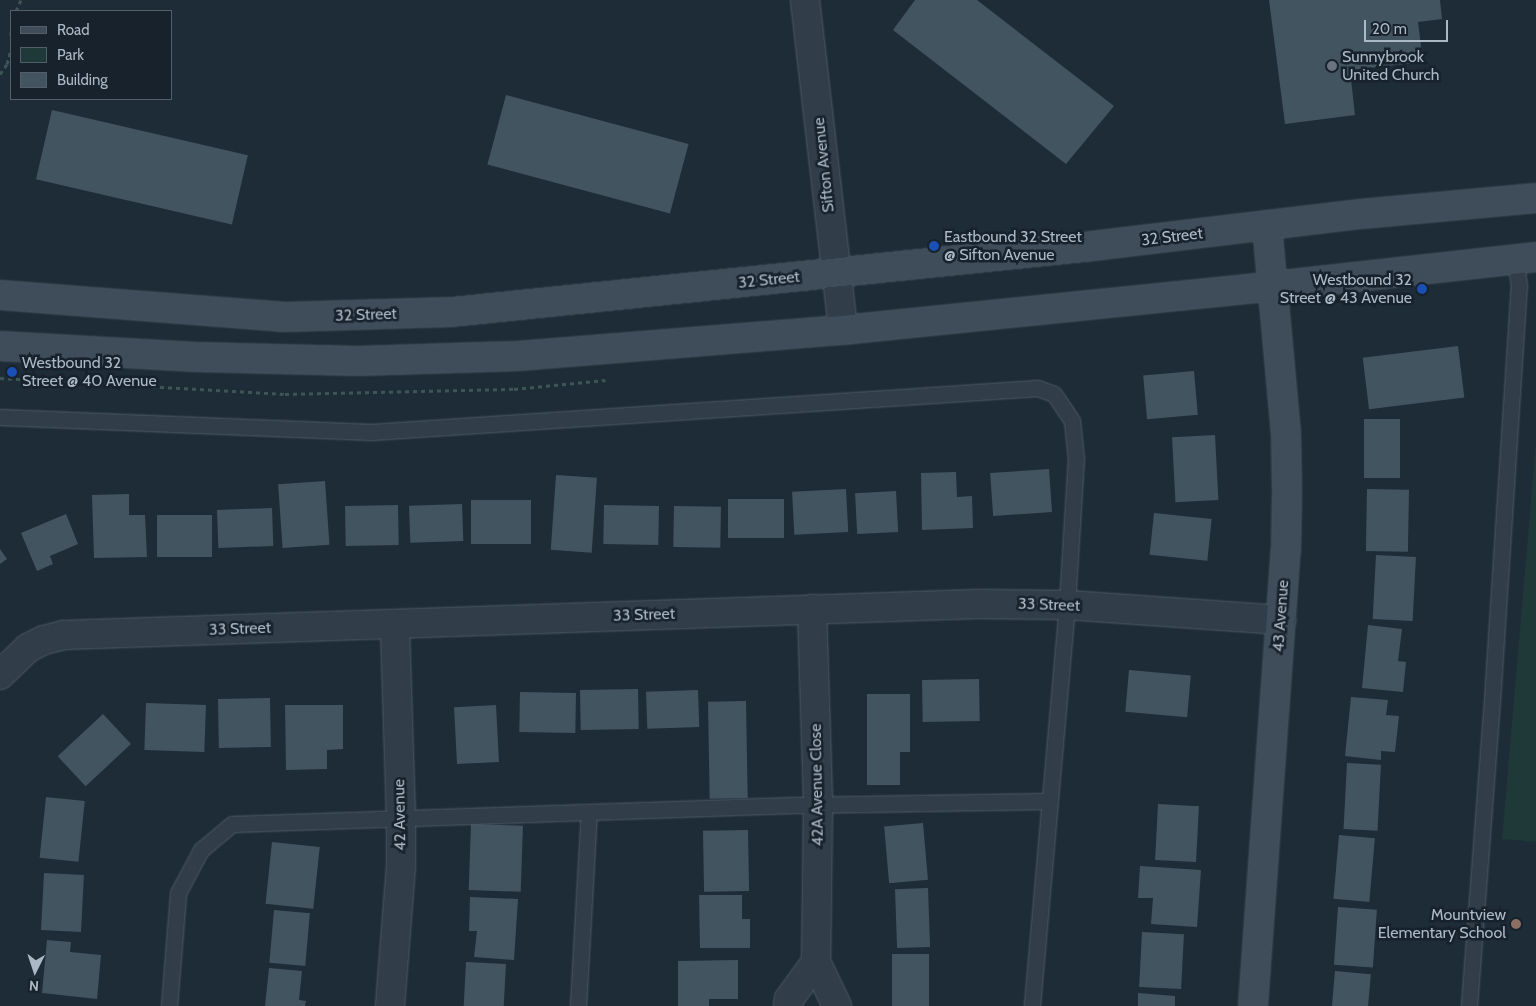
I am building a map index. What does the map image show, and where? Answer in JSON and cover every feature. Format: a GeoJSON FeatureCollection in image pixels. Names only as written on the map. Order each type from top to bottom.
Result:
{"type":"FeatureCollection","features":[{"type":"Feature","properties":{"kind":"main road","name":"32 Street"},"geometry":{"type":"LineString","coordinates":[[0,295],[285,317],[452,312],[1084,247],[1361,214],[1536,198]]}},
{"type":"Feature","properties":{"kind":"main road","name":"43 Avenue"},"geometry":{"type":"LineString","coordinates":[[1253,1006],[1286,549],[1286,444],[1274,286],[1267,225]]}},
{"type":"Feature","properties":{"kind":"main road"},"geometry":{"type":"LineString","coordinates":[[0,346],[196,357],[358,361],[518,356],[842,330],[1526,258]]}},
{"type":"Feature","properties":{"kind":"street","name":"Sifton Avenue"},"geometry":{"type":"LineString","coordinates":[[805,0],[842,330]]}},
{"type":"Feature","properties":{"kind":"street","name":"33 Street"},"geometry":{"type":"LineString","coordinates":[[7,668],[44,640],[64,635],[977,604],[1068,605],[1281,620]]}},
{"type":"Feature","properties":{"kind":"street","name":"42A Avenue Close"},"geometry":{"type":"LineString","coordinates":[[812,609],[818,805],[816,962],[837,1006]]}},
{"type":"Feature","properties":{"kind":"street","name":"42 Avenue"},"geometry":{"type":"LineString","coordinates":[[390,1006],[401,865],[402,819],[395,624]]}},
{"type":"Feature","properties":{"kind":"street"},"geometry":{"type":"LineString","coordinates":[[788,1006],[789,999],[816,962]]}},
{"type":"Feature","properties":{"kind":"lane"},"geometry":{"type":"LineString","coordinates":[[1469,1006],[1493,686],[1519,286],[1526,258]]}},
{"type":"Feature","properties":{"kind":"lane"},"geometry":{"type":"LineString","coordinates":[[0,417],[371,432],[1038,388],[1054,394],[1072,421],[1076,457],[1068,605],[1032,1006]]}},
{"type":"Feature","properties":{"kind":"lane"},"geometry":{"type":"LineString","coordinates":[[169,1006],[178,893],[201,850],[232,824],[818,805],[1049,801]]}},
{"type":"Feature","properties":{"kind":"lane"},"geometry":{"type":"LineString","coordinates":[[578,1006],[589,812]]}},
{"type":"Feature","properties":{"kind":"path"},"geometry":{"type":"LineString","coordinates":[[0,74],[7,64],[10,54]]}},
{"type":"Feature","properties":{"kind":"green space"},"geometry":{"type":"Polygon","coordinates":[[[1536,442],[1536,842],[1502,839],[1536,442]]]}},
{"type":"Feature","properties":{"kind":"building"},"geometry":{"type":"Polygon","coordinates":[[[915,0],[977,0],[1114,106],[1066,164],[893,30],[915,0]]]}},
{"type":"Feature","properties":{"kind":"building","name":"Sunnybrook United Church"},"geometry":{"type":"Polygon","coordinates":[[[1269,0],[1440,0],[1442,19],[1418,22],[1423,62],[1350,70],[1355,115],[1285,124],[1269,0]]]}},
{"type":"Feature","properties":{"kind":"building"},"geometry":{"type":"Polygon","coordinates":[[[506,95],[689,144],[670,213],[487,165],[506,95]]]}},
{"type":"Feature","properties":{"kind":"building"},"geometry":{"type":"Polygon","coordinates":[[[52,110],[248,155],[232,224],[36,179],[52,110]]]}},
{"type":"Feature","properties":{"kind":"building"},"geometry":{"type":"Polygon","coordinates":[[[1458,346],[1464,398],[1369,409],[1363,358],[1458,346]]]}},
{"type":"Feature","properties":{"kind":"building"},"geometry":{"type":"Polygon","coordinates":[[[1194,371],[1198,415],[1147,419],[1143,375],[1194,371]]]}},
{"type":"Feature","properties":{"kind":"building"},"geometry":{"type":"Polygon","coordinates":[[[1364,419],[1400,419],[1400,478],[1364,478],[1364,419]]]}},
{"type":"Feature","properties":{"kind":"building"},"geometry":{"type":"Polygon","coordinates":[[[1215,435],[1218,500],[1175,502],[1172,437],[1215,435]]]}},
{"type":"Feature","properties":{"kind":"building"},"geometry":{"type":"Polygon","coordinates":[[[1049,469],[1052,512],[993,516],[990,473],[1049,469]]]}},
{"type":"Feature","properties":{"kind":"building"},"geometry":{"type":"Polygon","coordinates":[[[956,472],[957,497],[972,496],[973,528],[922,530],[921,473],[956,472]]]}},
{"type":"Feature","properties":{"kind":"building"},"geometry":{"type":"Polygon","coordinates":[[[556,475],[597,478],[592,553],[551,550],[556,475]]]}},
{"type":"Feature","properties":{"kind":"building"},"geometry":{"type":"Polygon","coordinates":[[[325,481],[329,545],[283,548],[278,484],[325,481]]]}},
{"type":"Feature","properties":{"kind":"building"},"geometry":{"type":"Polygon","coordinates":[[[846,489],[848,532],[794,535],[792,492],[846,489]]]}},
{"type":"Feature","properties":{"kind":"building"},"geometry":{"type":"Polygon","coordinates":[[[1367,489],[1409,490],[1408,552],[1366,551],[1367,489]]]}},
{"type":"Feature","properties":{"kind":"building"},"geometry":{"type":"Polygon","coordinates":[[[896,491],[898,532],[857,534],[855,493],[896,491]]]}},
{"type":"Feature","properties":{"kind":"building"},"geometry":{"type":"Polygon","coordinates":[[[129,494],[129,515],[145,515],[147,557],[94,558],[92,495],[129,494]]]}},
{"type":"Feature","properties":{"kind":"building"},"geometry":{"type":"Polygon","coordinates":[[[728,499],[784,499],[784,538],[728,538],[728,499]]]}},
{"type":"Feature","properties":{"kind":"building"},"geometry":{"type":"Polygon","coordinates":[[[471,500],[531,500],[531,544],[471,544],[471,500]]]}},
{"type":"Feature","properties":{"kind":"building"},"geometry":{"type":"Polygon","coordinates":[[[462,504],[463,541],[410,543],[409,506],[462,504]]]}},
{"type":"Feature","properties":{"kind":"building"},"geometry":{"type":"Polygon","coordinates":[[[398,505],[399,545],[346,546],[345,506],[398,505]]]}},
{"type":"Feature","properties":{"kind":"building"},"geometry":{"type":"Polygon","coordinates":[[[604,505],[659,506],[658,545],[603,544],[604,505]]]}},
{"type":"Feature","properties":{"kind":"building"},"geometry":{"type":"Polygon","coordinates":[[[674,506],[721,507],[720,548],[673,547],[674,506]]]}},
{"type":"Feature","properties":{"kind":"building"},"geometry":{"type":"Polygon","coordinates":[[[272,508],[273,546],[218,548],[217,510],[272,508]]]}},
{"type":"Feature","properties":{"kind":"building"},"geometry":{"type":"Polygon","coordinates":[[[1154,513],[1212,519],[1207,561],[1150,555],[1154,513]]]}},
{"type":"Feature","properties":{"kind":"building"},"geometry":{"type":"Polygon","coordinates":[[[66,514],[78,544],[50,556],[53,564],[37,571],[21,533],[66,514]]]}},
{"type":"Feature","properties":{"kind":"building"},"geometry":{"type":"Polygon","coordinates":[[[157,515],[212,515],[212,557],[157,557],[157,515]]]}},
{"type":"Feature","properties":{"kind":"building"},"geometry":{"type":"Polygon","coordinates":[[[0,549],[7,559],[0,564],[0,549]]]}},
{"type":"Feature","properties":{"kind":"building"},"geometry":{"type":"Polygon","coordinates":[[[1376,555],[1416,557],[1413,621],[1373,619],[1376,555]]]}},
{"type":"Feature","properties":{"kind":"building"},"geometry":{"type":"Polygon","coordinates":[[[1368,625],[1402,629],[1398,661],[1406,662],[1403,692],[1362,688],[1368,625]]]}},
{"type":"Feature","properties":{"kind":"building"},"geometry":{"type":"Polygon","coordinates":[[[1129,670],[1191,675],[1187,717],[1125,712],[1129,670]]]}},
{"type":"Feature","properties":{"kind":"building"},"geometry":{"type":"Polygon","coordinates":[[[979,679],[980,721],[923,722],[922,680],[979,679]]]}},
{"type":"Feature","properties":{"kind":"building"},"geometry":{"type":"Polygon","coordinates":[[[638,689],[639,729],[581,730],[580,690],[638,689]]]}},
{"type":"Feature","properties":{"kind":"building"},"geometry":{"type":"Polygon","coordinates":[[[698,690],[699,727],[647,729],[646,692],[698,690]]]}},
{"type":"Feature","properties":{"kind":"building"},"geometry":{"type":"Polygon","coordinates":[[[520,692],[576,693],[575,733],[519,732],[520,692]]]}},
{"type":"Feature","properties":{"kind":"building"},"geometry":{"type":"Polygon","coordinates":[[[867,694],[910,694],[910,752],[900,752],[900,785],[867,785],[867,694]]]}},
{"type":"Feature","properties":{"kind":"building"},"geometry":{"type":"Polygon","coordinates":[[[1351,697],[1388,700],[1386,715],[1399,716],[1395,752],[1381,751],[1381,760],[1345,756],[1351,697]]]}},
{"type":"Feature","properties":{"kind":"building"},"geometry":{"type":"Polygon","coordinates":[[[270,698],[271,747],[219,748],[218,699],[270,698]]]}},
{"type":"Feature","properties":{"kind":"building"},"geometry":{"type":"Polygon","coordinates":[[[746,701],[748,798],[710,799],[708,702],[746,701]]]}},
{"type":"Feature","properties":{"kind":"building"},"geometry":{"type":"Polygon","coordinates":[[[146,703],[206,705],[204,752],[144,750],[146,703]]]}},
{"type":"Feature","properties":{"kind":"building"},"geometry":{"type":"Polygon","coordinates":[[[285,705],[343,705],[343,749],[327,750],[327,769],[286,770],[285,705]]]}},
{"type":"Feature","properties":{"kind":"building"},"geometry":{"type":"Polygon","coordinates":[[[496,705],[499,762],[457,764],[454,707],[496,705]]]}},
{"type":"Feature","properties":{"kind":"building"},"geometry":{"type":"Polygon","coordinates":[[[103,714],[131,744],[86,786],[58,756],[103,714]]]}},
{"type":"Feature","properties":{"kind":"building"},"geometry":{"type":"Polygon","coordinates":[[[1347,763],[1381,765],[1377,831],[1344,829],[1347,763]]]}},
{"type":"Feature","properties":{"kind":"building"},"geometry":{"type":"Polygon","coordinates":[[[46,797],[85,801],[78,862],[40,858],[46,797]]]}},
{"type":"Feature","properties":{"kind":"building"},"geometry":{"type":"Polygon","coordinates":[[[1158,804],[1199,806],[1196,862],[1155,860],[1158,804]]]}},
{"type":"Feature","properties":{"kind":"building"},"geometry":{"type":"Polygon","coordinates":[[[923,823],[928,880],[889,883],[884,826],[923,823]]]}},
{"type":"Feature","properties":{"kind":"building"},"geometry":{"type":"Polygon","coordinates":[[[471,824],[523,826],[521,892],[469,890],[471,824]]]}},
{"type":"Feature","properties":{"kind":"building"},"geometry":{"type":"Polygon","coordinates":[[[748,830],[749,891],[704,892],[703,831],[748,830]]]}},
{"type":"Feature","properties":{"kind":"building"},"geometry":{"type":"Polygon","coordinates":[[[1339,835],[1375,838],[1369,902],[1333,899],[1339,835]]]}},
{"type":"Feature","properties":{"kind":"building"},"geometry":{"type":"Polygon","coordinates":[[[272,842],[320,847],[313,909],[266,904],[272,842]]]}},
{"type":"Feature","properties":{"kind":"building"},"geometry":{"type":"Polygon","coordinates":[[[1140,866],[1201,870],[1197,927],[1151,924],[1153,898],[1138,898],[1140,866]]]}},
{"type":"Feature","properties":{"kind":"building"},"geometry":{"type":"Polygon","coordinates":[[[44,873],[84,875],[81,932],[41,930],[44,873]]]}},
{"type":"Feature","properties":{"kind":"building"},"geometry":{"type":"Polygon","coordinates":[[[928,888],[930,947],[897,948],[895,889],[928,888]]]}},
{"type":"Feature","properties":{"kind":"building"},"geometry":{"type":"Polygon","coordinates":[[[699,895],[742,895],[742,919],[750,919],[750,948],[700,948],[699,895]]]}},
{"type":"Feature","properties":{"kind":"building"},"geometry":{"type":"Polygon","coordinates":[[[470,897],[518,899],[514,960],[474,957],[477,931],[469,931],[470,897]]]}},
{"type":"Feature","properties":{"kind":"building"},"geometry":{"type":"Polygon","coordinates":[[[1338,907],[1377,910],[1373,968],[1334,965],[1338,907]]]}},
{"type":"Feature","properties":{"kind":"building"},"geometry":{"type":"Polygon","coordinates":[[[274,910],[310,913],[305,966],[269,963],[274,910]]]}},
{"type":"Feature","properties":{"kind":"building"},"geometry":{"type":"Polygon","coordinates":[[[1142,932],[1184,934],[1181,989],[1139,987],[1142,932]]]}},
{"type":"Feature","properties":{"kind":"building"},"geometry":{"type":"Polygon","coordinates":[[[47,940],[71,942],[70,952],[101,955],[97,999],[42,993],[47,940]]]}},
{"type":"Feature","properties":{"kind":"building"},"geometry":{"type":"Polygon","coordinates":[[[892,954],[929,954],[929,1006],[892,1006],[892,954]]]}},
{"type":"Feature","properties":{"kind":"building"},"geometry":{"type":"Polygon","coordinates":[[[738,960],[738,999],[709,999],[709,1006],[678,1006],[678,961],[738,960]]]}},
{"type":"Feature","properties":{"kind":"building"},"geometry":{"type":"Polygon","coordinates":[[[466,962],[506,964],[504,1006],[464,1006],[466,962]]]}},
{"type":"Feature","properties":{"kind":"building"},"geometry":{"type":"Polygon","coordinates":[[[269,968],[302,971],[299,1000],[306,1001],[305,1006],[265,1006],[269,968]]]}},
{"type":"Feature","properties":{"kind":"building"},"geometry":{"type":"Polygon","coordinates":[[[1335,971],[1371,974],[1368,1006],[1332,1006],[1335,971]]]}},
{"type":"Feature","properties":{"kind":"building"},"geometry":{"type":"Polygon","coordinates":[[[1138,993],[1175,996],[1175,1006],[1138,1006],[1138,993]]]}},
{"type":"Feature","properties":{"kind":"place","name":"Sunnybrook United Church"},"geometry":{"type":"Point","coordinates":[1332,66]}},
{"type":"Feature","properties":{"kind":"place","name":"Eastbound 32 Street @ Sifton Avenue"},"geometry":{"type":"Point","coordinates":[934,246]}},
{"type":"Feature","properties":{"kind":"place","name":"Westbound 32 Street @ 43 Avenue"},"geometry":{"type":"Point","coordinates":[1422,289]}},
{"type":"Feature","properties":{"kind":"place","name":"Westbound 32 Street @ 40 Avenue"},"geometry":{"type":"Point","coordinates":[12,372]}},
{"type":"Feature","properties":{"kind":"place","name":"Mountview Elementary School"},"geometry":{"type":"Point","coordinates":[1516,924]}}]}
